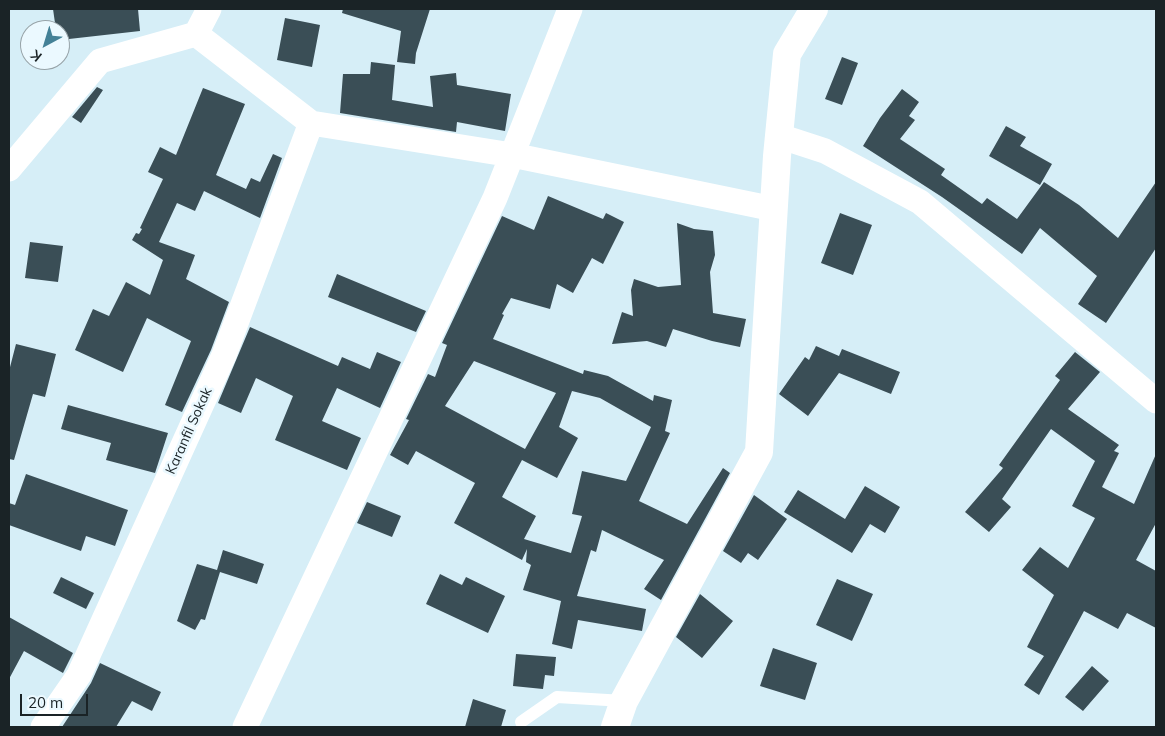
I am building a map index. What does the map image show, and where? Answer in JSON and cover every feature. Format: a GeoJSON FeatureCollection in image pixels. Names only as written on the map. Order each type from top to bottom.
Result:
{"type":"FeatureCollection","features":[{"type":"Feature","properties":{"kind":"street"},"geometry":{"type":"LineString","coordinates":[[9,169],[100,61],[196,34],[209,9]]}},
{"type":"Feature","properties":{"kind":"street"},"geometry":{"type":"LineString","coordinates":[[245,727],[495,198],[570,9]]}},
{"type":"Feature","properties":{"kind":"street"},"geometry":{"type":"LineString","coordinates":[[615,727],[624,701],[692,572],[759,452],[779,136],[787,54],[814,9]]}},
{"type":"Feature","properties":{"kind":"street"},"geometry":{"type":"LineString","coordinates":[[196,34],[311,123],[512,155],[774,209]]}},
{"type":"Feature","properties":{"kind":"street","name":"Karanfil Sokak"},"geometry":{"type":"LineString","coordinates":[[43,727],[79,675],[224,355],[311,123]]}},
{"type":"Feature","properties":{"kind":"street"},"geometry":{"type":"LineString","coordinates":[[779,136],[824,151],[920,202],[1156,402]]}},
{"type":"Feature","properties":{"kind":"lane"},"geometry":{"type":"LineString","coordinates":[[521,722],[557,697],[624,701]]}},
{"type":"Feature","properties":{"kind":"building"},"geometry":{"type":"Polygon","coordinates":[[[53,9],[138,9],[140,31],[70,39],[70,20],[55,20],[53,9]]]}},
{"type":"Feature","properties":{"kind":"building"},"geometry":{"type":"Polygon","coordinates":[[[343,9],[430,9],[416,53],[415,64],[397,62],[401,31],[342,13],[343,9]]]}},
{"type":"Feature","properties":{"kind":"building"},"geometry":{"type":"Polygon","coordinates":[[[285,18],[320,25],[312,67],[277,60],[285,18]]]}},
{"type":"Feature","properties":{"kind":"building"},"geometry":{"type":"Polygon","coordinates":[[[842,57],[858,63],[842,105],[825,99],[842,57]]]}},
{"type":"Feature","properties":{"kind":"building"},"geometry":{"type":"Polygon","coordinates":[[[371,62],[395,65],[392,100],[433,107],[430,76],[456,73],[457,85],[511,94],[505,131],[457,122],[456,132],[340,113],[343,74],[370,74],[371,62]]]}},
{"type":"Feature","properties":{"kind":"building"},"geometry":{"type":"Polygon","coordinates":[[[97,87],[103,90],[81,123],[72,117],[97,87]]]}},
{"type":"Feature","properties":{"kind":"building"},"geometry":{"type":"Polygon","coordinates":[[[203,88],[245,104],[216,175],[246,189],[251,178],[260,182],[273,154],[282,158],[260,218],[204,191],[195,211],[177,203],[159,242],[195,255],[186,279],[229,302],[211,350],[182,412],[165,405],[191,341],[147,318],[123,372],[75,350],[93,309],[109,316],[126,282],[150,295],[163,260],[132,240],[136,233],[139,234],[142,229],[140,228],[163,179],[148,172],[160,147],[176,155],[203,88]]]}},
{"type":"Feature","properties":{"kind":"building"},"geometry":{"type":"Polygon","coordinates":[[[902,89],[919,102],[909,116],[915,120],[900,139],[945,169],[941,175],[982,204],[987,198],[1017,219],[1044,182],[1079,205],[1118,238],[1156,182],[1156,248],[1106,323],[1078,304],[1097,276],[1040,228],[1022,254],[942,197],[863,146],[880,118],[902,89]]]}},
{"type":"Feature","properties":{"kind":"building"},"geometry":{"type":"Polygon","coordinates":[[[1006,126],[1026,137],[1020,146],[1052,164],[1040,185],[989,156],[1006,126]]]}},
{"type":"Feature","properties":{"kind":"building"},"geometry":{"type":"Polygon","coordinates":[[[548,196],[603,219],[606,213],[624,222],[603,264],[592,258],[573,293],[557,284],[550,309],[511,298],[502,314],[504,315],[493,339],[583,374],[584,370],[608,376],[653,401],[654,395],[672,400],[665,431],[670,433],[639,501],[687,524],[723,468],[730,473],[661,600],[644,589],[664,560],[602,530],[596,552],[591,550],[577,596],[646,609],[642,631],[578,620],[572,649],[552,644],[561,601],[523,590],[531,565],[526,562],[527,549],[522,560],[454,523],[475,483],[416,451],[408,465],[390,455],[409,420],[406,419],[428,374],[435,377],[447,345],[442,343],[502,216],[534,230],[548,196]],[[474,361],[445,406],[525,449],[556,393],[474,361]],[[572,391],[559,427],[578,438],[557,478],[522,460],[502,497],[536,516],[524,539],[571,553],[582,516],[572,514],[582,471],[626,481],[651,427],[600,398],[572,391]]]}},
{"type":"Feature","properties":{"kind":"building"},"geometry":{"type":"Polygon","coordinates":[[[840,213],[872,225],[853,275],[821,263],[840,213]]]}},
{"type":"Feature","properties":{"kind":"building"},"geometry":{"type":"Polygon","coordinates":[[[677,223],[694,229],[713,231],[715,255],[710,272],[713,313],[746,319],[740,347],[673,329],[666,347],[647,341],[612,344],[622,312],[633,316],[631,290],[634,279],[658,287],[681,285],[677,223]]]}},
{"type":"Feature","properties":{"kind":"building"},"geometry":{"type":"Polygon","coordinates":[[[30,242],[63,246],[58,282],[25,278],[30,242]]]}},
{"type":"Feature","properties":{"kind":"building"},"geometry":{"type":"Polygon","coordinates":[[[337,274],[426,311],[416,332],[328,297],[337,274]]]}},
{"type":"Feature","properties":{"kind":"building"},"geometry":{"type":"Polygon","coordinates":[[[250,327],[338,366],[342,357],[370,369],[377,352],[401,362],[380,408],[337,388],[322,421],[361,438],[347,470],[275,440],[293,396],[256,378],[241,413],[218,403],[250,327]]]}},
{"type":"Feature","properties":{"kind":"building"},"geometry":{"type":"Polygon","coordinates":[[[16,344],[56,354],[45,397],[33,394],[14,460],[9,459],[9,371],[16,344]]]}},
{"type":"Feature","properties":{"kind":"building"},"geometry":{"type":"Polygon","coordinates":[[[816,346],[839,356],[842,349],[900,372],[891,394],[839,373],[808,416],[779,394],[805,357],[809,360],[816,346]]]}},
{"type":"Feature","properties":{"kind":"building"},"geometry":{"type":"Polygon","coordinates":[[[1075,352],[1100,372],[1068,409],[1119,445],[1114,451],[1119,453],[1102,487],[1134,504],[1156,454],[1156,523],[1136,560],[1156,571],[1156,628],[1127,613],[1118,629],[1084,611],[1039,695],[1024,685],[1044,656],[1027,647],[1054,595],[1022,570],[1040,547],[1068,568],[1095,518],[1072,506],[1095,461],[1051,429],[1002,499],[1011,507],[989,532],[965,512],[1003,468],[999,465],[1060,380],[1055,376],[1075,352]]]}},
{"type":"Feature","properties":{"kind":"building"},"geometry":{"type":"Polygon","coordinates":[[[68,405],[168,433],[155,473],[106,460],[111,443],[61,429],[68,405]]]}},
{"type":"Feature","properties":{"kind":"building"},"geometry":{"type":"Polygon","coordinates":[[[26,474],[128,510],[115,546],[86,536],[81,551],[9,525],[9,503],[15,505],[26,474]]]}},
{"type":"Feature","properties":{"kind":"building"},"geometry":{"type":"Polygon","coordinates":[[[865,486],[900,507],[885,533],[870,524],[852,553],[784,512],[798,490],[845,519],[865,486]]]}},
{"type":"Feature","properties":{"kind":"building"},"geometry":{"type":"Polygon","coordinates":[[[754,495],[787,519],[758,560],[748,553],[741,563],[723,551],[754,495]]]}},
{"type":"Feature","properties":{"kind":"building"},"geometry":{"type":"Polygon","coordinates":[[[367,502],[401,516],[392,537],[357,523],[367,502]]]}},
{"type":"Feature","properties":{"kind":"building"},"geometry":{"type":"Polygon","coordinates":[[[223,550],[264,564],[257,584],[220,572],[205,620],[201,619],[195,630],[177,621],[197,564],[217,570],[223,550]]]}},
{"type":"Feature","properties":{"kind":"building"},"geometry":{"type":"Polygon","coordinates":[[[440,574],[462,585],[466,577],[505,596],[488,633],[426,604],[440,574]]]}},
{"type":"Feature","properties":{"kind":"building"},"geometry":{"type":"Polygon","coordinates":[[[61,577],[94,593],[86,609],[53,593],[61,577]]]}},
{"type":"Feature","properties":{"kind":"building"},"geometry":{"type":"Polygon","coordinates":[[[837,579],[873,594],[852,641],[816,625],[837,579]]]}},
{"type":"Feature","properties":{"kind":"building"},"geometry":{"type":"Polygon","coordinates":[[[700,594],[733,621],[702,658],[676,637],[700,594]]]}},
{"type":"Feature","properties":{"kind":"building"},"geometry":{"type":"Polygon","coordinates":[[[9,617],[73,653],[63,673],[24,651],[9,679],[9,617]]]}},
{"type":"Feature","properties":{"kind":"building"},"geometry":{"type":"Polygon","coordinates":[[[773,648],[817,663],[805,700],[760,686],[773,648]]]}},
{"type":"Feature","properties":{"kind":"building"},"geometry":{"type":"Polygon","coordinates":[[[516,654],[556,657],[554,676],[545,675],[543,689],[513,686],[516,654]]]}},
{"type":"Feature","properties":{"kind":"building"},"geometry":{"type":"Polygon","coordinates":[[[100,663],[161,692],[152,711],[132,701],[116,727],[62,727],[91,683],[100,663]]]}},
{"type":"Feature","properties":{"kind":"building"},"geometry":{"type":"Polygon","coordinates":[[[1092,666],[1109,681],[1083,711],[1065,697],[1092,666]]]}},
{"type":"Feature","properties":{"kind":"building"},"geometry":{"type":"Polygon","coordinates":[[[473,699],[506,710],[501,727],[465,727],[473,699]]]}}]}
